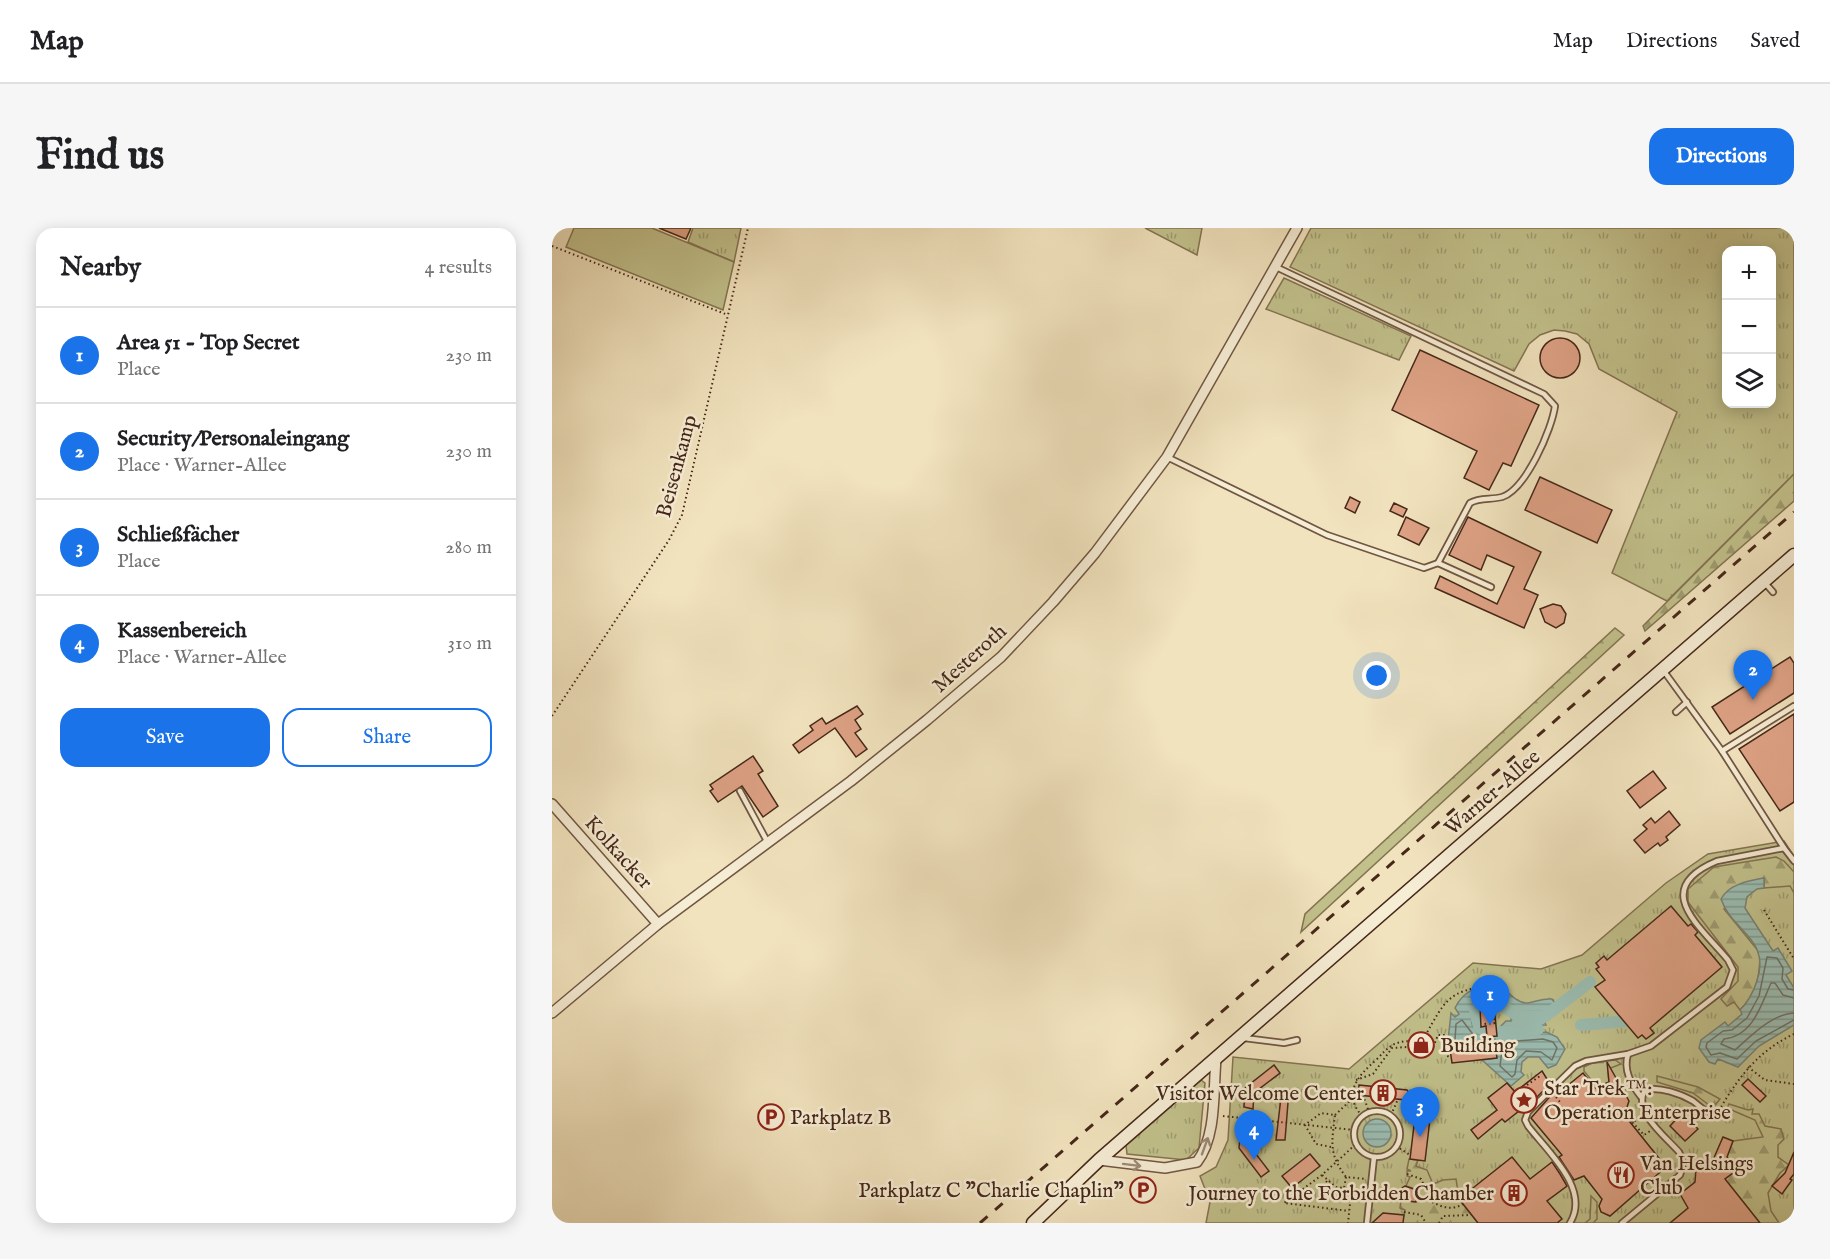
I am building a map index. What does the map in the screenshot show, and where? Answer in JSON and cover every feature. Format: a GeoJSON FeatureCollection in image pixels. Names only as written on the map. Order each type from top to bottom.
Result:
{"type":"FeatureCollection","features":[{"type":"Feature","properties":{"kind":"street","name":"Mesteroth"},"geometry":{"type":"LineString","coordinates":[[552,1013],[658,924],[851,781],[1001,657],[1088,562],[1167,457],[1297,228]]}},
{"type":"Feature","properties":{"kind":"street","name":"Warner-Allee"},"geometry":{"type":"LineString","coordinates":[[1033,1223],[1099,1160],[1794,555]]}},
{"type":"Feature","properties":{"kind":"street","name":"Kolkacker"},"geometry":{"type":"LineString","coordinates":[[552,804],[658,924]]}},
{"type":"Feature","properties":{"kind":"street"},"geometry":{"type":"LineString","coordinates":[[1099,1160],[1165,1168],[1197,1162],[1206,1145],[1216,1059]]}},
{"type":"Feature","properties":{"kind":"lane"},"geometry":{"type":"LineString","coordinates":[[1167,457],[1327,534],[1424,568],[1438,563],[1470,503],[1477,499],[1503,496],[1516,488],[1526,477],[1553,418],[1554,405],[1544,394],[1275,267]]}},
{"type":"Feature","properties":{"kind":"lane"},"geometry":{"type":"LineString","coordinates":[[1438,563],[1491,587]]}},
{"type":"Feature","properties":{"kind":"lane"},"geometry":{"type":"LineString","coordinates":[[1764,581],[1773,592]]}},
{"type":"Feature","properties":{"kind":"lane"},"geometry":{"type":"LineString","coordinates":[[1663,670],[1722,751],[1794,861]]}},
{"type":"Feature","properties":{"kind":"lane"},"geometry":{"type":"LineString","coordinates":[[1676,712],[1687,702]]}},
{"type":"Feature","properties":{"kind":"lane"},"geometry":{"type":"LineString","coordinates":[[1722,751],[1794,706]]}},
{"type":"Feature","properties":{"kind":"lane"},"geometry":{"type":"LineString","coordinates":[[740,791],[768,843]]}},
{"type":"Feature","properties":{"kind":"lane"},"geometry":{"type":"LineString","coordinates":[[1570,1223],[1574,1217],[1574,1188],[1525,1120],[1528,1112],[1575,1066],[1586,1061],[1628,1054],[1652,1046],[1719,994],[1732,979],[1733,970],[1728,960],[1682,902],[1682,890],[1687,881],[1717,861],[1784,848]]}},
{"type":"Feature","properties":{"kind":"lane"},"geometry":{"type":"LineString","coordinates":[[1241,1037],[1284,1043],[1297,1040]]}},
{"type":"Feature","properties":{"kind":"lane"},"geometry":{"type":"LineString","coordinates":[[1622,1223],[1680,1175],[1683,1160],[1642,1107],[1641,1097],[1633,1087],[1626,1068],[1628,1054]]}},
{"type":"Feature","properties":{"kind":"lane"},"geometry":{"type":"LineString","coordinates":[[1641,1097],[1645,1090],[1660,1089],[1692,1100],[1706,1111],[1715,1112]]}},
{"type":"Feature","properties":{"kind":"lane"},"geometry":{"type":"LineString","coordinates":[[1376,1110],[1390,1115],[1399,1127],[1396,1146],[1389,1154],[1374,1157],[1367,1155],[1356,1144],[1354,1130],[1362,1116],[1369,1112],[1376,1110]]}},
{"type":"Feature","properties":{"kind":"lane"},"geometry":{"type":"LineString","coordinates":[[1367,1223],[1374,1157]]}},
{"type":"Feature","properties":{"kind":"path","name":"Beisenkamp"},"geometry":{"type":"LineString","coordinates":[[552,717],[669,540],[682,515],[748,228]]}},
{"type":"Feature","properties":{"kind":"path"},"geometry":{"type":"LineString","coordinates":[[552,246],[728,315]]}},
{"type":"Feature","properties":{"kind":"path"},"geometry":{"type":"LineString","coordinates":[[1764,910],[1794,959]]}},
{"type":"Feature","properties":{"kind":"path"},"geometry":{"type":"LineString","coordinates":[[1362,1116],[1354,1107],[1356,1080],[1389,1045],[1413,1041],[1414,1036],[1425,1036],[1448,998],[1463,989],[1491,986],[1494,1023],[1484,1024]]}},
{"type":"Feature","properties":{"kind":"path"},"geometry":{"type":"LineString","coordinates":[[1482,1004],[1482,1010],[1488,1010],[1489,1019]]}},
{"type":"Feature","properties":{"kind":"path"},"geometry":{"type":"LineString","coordinates":[[1724,1102],[1748,1067],[1769,1049],[1794,1034]]}},
{"type":"Feature","properties":{"kind":"path"},"geometry":{"type":"LineString","coordinates":[[1356,1080],[1373,1074],[1392,1048],[1407,1047],[1425,1052],[1432,1050],[1438,1035],[1444,1035],[1446,1055],[1451,1058]]}},
{"type":"Feature","properties":{"kind":"path"},"geometry":{"type":"LineString","coordinates":[[1748,1067],[1765,1080],[1794,1084]]}},
{"type":"Feature","properties":{"kind":"path"},"geometry":{"type":"LineString","coordinates":[[1527,1085],[1540,1076]]}},
{"type":"Feature","properties":{"kind":"path"},"geometry":{"type":"LineString","coordinates":[[1554,1094],[1560,1102]]}},
{"type":"Feature","properties":{"kind":"path"},"geometry":{"type":"LineString","coordinates":[[1363,1095],[1369,1112]]}},
{"type":"Feature","properties":{"kind":"path"},"geometry":{"type":"LineString","coordinates":[[1353,1098],[1335,1115],[1330,1147],[1336,1164],[1346,1177],[1371,1180]]}},
{"type":"Feature","properties":{"kind":"path"},"geometry":{"type":"LineString","coordinates":[[1390,1115],[1398,1099]]}},
{"type":"Feature","properties":{"kind":"path"},"geometry":{"type":"LineString","coordinates":[[1635,1109],[1629,1111],[1635,1121],[1632,1122],[1639,1132],[1644,1135],[1657,1126]]}},
{"type":"Feature","properties":{"kind":"path"},"geometry":{"type":"LineString","coordinates":[[1693,1124],[1706,1111]]}},
{"type":"Feature","properties":{"kind":"path"},"geometry":{"type":"LineString","coordinates":[[1305,1125],[1321,1113],[1335,1115]]}},
{"type":"Feature","properties":{"kind":"path"},"geometry":{"type":"LineString","coordinates":[[1210,1114],[1354,1130]]}},
{"type":"Feature","properties":{"kind":"path"},"geometry":{"type":"LineString","coordinates":[[1305,1125],[1316,1144],[1330,1147]]}},
{"type":"Feature","properties":{"kind":"path"},"geometry":{"type":"LineString","coordinates":[[1349,1211],[1284,1203],[1336,1164],[1356,1144]]}},
{"type":"Feature","properties":{"kind":"path"},"geometry":{"type":"LineString","coordinates":[[1396,1146],[1410,1155]]}},
{"type":"Feature","properties":{"kind":"path"},"geometry":{"type":"LineString","coordinates":[[1407,1174],[1421,1179],[1432,1202],[1444,1208],[1457,1208],[1463,1204]]}},
{"type":"Feature","properties":{"kind":"path"},"geometry":{"type":"LineString","coordinates":[[1322,1175],[1334,1191],[1351,1194],[1348,1223]]}},
{"type":"Feature","properties":{"kind":"path"},"geometry":{"type":"LineString","coordinates":[[1326,1180],[1328,1178],[1336,1187],[1344,1188],[1346,1177]]}},
{"type":"Feature","properties":{"kind":"path"},"geometry":{"type":"LineString","coordinates":[[1404,1212],[1421,1215],[1426,1223]]}},
{"type":"Feature","properties":{"kind":"path"},"geometry":{"type":"LineString","coordinates":[[1439,1223],[1443,1216],[1471,1215]]}},
{"type":"Feature","properties":{"kind":"green space"},"geometry":{"type":"Polygon","coordinates":[[[574,228],[652,228],[734,262],[723,310],[566,247],[574,228]]]}},
{"type":"Feature","properties":{"kind":"green space"},"geometry":{"type":"Polygon","coordinates":[[[693,228],[741,228],[734,262],[688,242],[693,228]]]}},
{"type":"Feature","properties":{"kind":"green space"},"geometry":{"type":"Polygon","coordinates":[[[1145,228],[1202,228],[1197,255],[1145,228]]]}},
{"type":"Feature","properties":{"kind":"green space"},"geometry":{"type":"Polygon","coordinates":[[[1311,228],[1794,228],[1794,474],[1667,601],[1612,573],[1677,412],[1599,369],[1589,344],[1577,334],[1554,330],[1540,335],[1529,344],[1514,371],[1290,267],[1311,228]]]}},
{"type":"Feature","properties":{"kind":"green space"},"geometry":{"type":"Polygon","coordinates":[[[1284,278],[1411,336],[1399,360],[1266,309],[1284,278]]]}},
{"type":"Feature","properties":{"kind":"green space"},"geometry":{"type":"Polygon","coordinates":[[[1794,474],[1794,501],[1645,631],[1643,626],[1794,474]]]}},
{"type":"Feature","properties":{"kind":"green space"},"geometry":{"type":"Polygon","coordinates":[[[1615,628],[1624,635],[1301,932],[1305,914],[1615,628]]]}},
{"type":"Feature","properties":{"kind":"green space"},"geometry":{"type":"Polygon","coordinates":[[[1784,841],[1794,856],[1794,1223],[1206,1223],[1210,1202],[1200,1176],[1216,1167],[1228,1140],[1233,1057],[1349,1069],[1473,963],[1541,969],[1582,955],[1666,883],[1708,854],[1784,841]]]}},
{"type":"Feature","properties":{"kind":"green space"},"geometry":{"type":"Polygon","coordinates":[[[1776,857],[1784,861],[1794,872],[1794,893],[1790,886],[1764,888],[1764,879],[1739,885],[1724,909],[1760,953],[1754,991],[1740,1010],[1734,1002],[1727,1006],[1721,999],[1738,981],[1738,967],[1688,902],[1688,889],[1714,867],[1776,857]]]}},
{"type":"Feature","properties":{"kind":"green space"},"geometry":{"type":"Polygon","coordinates":[[[1615,1060],[1621,1064],[1608,1069],[1609,1085],[1597,1087],[1584,1071],[1584,1067],[1592,1063],[1615,1060]]]}},
{"type":"Feature","properties":{"kind":"green space"},"geometry":{"type":"Polygon","coordinates":[[[1657,1076],[1698,1087],[1720,1099],[1716,1104],[1709,1105],[1693,1093],[1657,1082],[1657,1076]]]}},
{"type":"Feature","properties":{"kind":"green space"},"geometry":{"type":"Polygon","coordinates":[[[1201,1080],[1205,1083],[1199,1148],[1186,1160],[1127,1154],[1126,1145],[1201,1080]]]}},
{"type":"Feature","properties":{"kind":"green space"},"geometry":{"type":"Polygon","coordinates":[[[1729,1104],[1748,1110],[1753,1109],[1752,1114],[1759,1114],[1765,1126],[1781,1129],[1784,1139],[1778,1145],[1778,1157],[1789,1165],[1780,1173],[1768,1193],[1771,1211],[1779,1223],[1760,1223],[1725,1179],[1737,1170],[1730,1161],[1700,1185],[1726,1159],[1733,1141],[1763,1137],[1755,1120],[1727,1108],[1729,1104]]]}},
{"type":"Feature","properties":{"kind":"green space"},"geometry":{"type":"Polygon","coordinates":[[[1409,1159],[1418,1160],[1416,1166],[1427,1170],[1433,1184],[1456,1179],[1459,1199],[1478,1223],[1402,1223],[1405,1210],[1400,1208],[1401,1200],[1415,1202],[1417,1190],[1406,1186],[1410,1177],[1407,1176],[1407,1171],[1411,1171],[1407,1169],[1409,1159]]]}},
{"type":"Feature","properties":{"kind":"green space"},"geometry":{"type":"Polygon","coordinates":[[[1591,1196],[1597,1202],[1597,1219],[1593,1223],[1585,1223],[1590,1219],[1591,1196]]]}},
{"type":"Feature","properties":{"kind":"water"},"geometry":{"type":"Polygon","coordinates":[[[1764,878],[1764,888],[1757,889],[1747,897],[1745,908],[1773,951],[1778,948],[1792,971],[1786,975],[1794,988],[1794,1025],[1759,1046],[1738,1067],[1718,1059],[1715,1064],[1709,1062],[1699,1048],[1701,1040],[1725,1022],[1728,1026],[1742,1014],[1740,1010],[1752,993],[1760,966],[1755,945],[1733,920],[1721,899],[1734,887],[1764,878]]]}},
{"type":"Feature","properties":{"kind":"water"},"geometry":{"type":"Polygon","coordinates":[[[1499,984],[1524,1003],[1552,999],[1557,1006],[1534,1017],[1521,1017],[1510,1010],[1499,997],[1481,996],[1474,1005],[1471,1016],[1473,1027],[1487,1035],[1489,1052],[1450,1049],[1448,1041],[1451,1013],[1455,1017],[1459,1014],[1455,1008],[1459,1002],[1473,990],[1499,984]]]}},
{"type":"Feature","properties":{"kind":"water"},"geometry":{"type":"Polygon","coordinates":[[[1511,1016],[1525,1021],[1544,1021],[1546,1025],[1500,1027],[1506,1021],[1511,1021],[1511,1016]]]}},
{"type":"Feature","properties":{"kind":"water"},"geometry":{"type":"Polygon","coordinates":[[[1546,1032],[1557,1037],[1565,1049],[1556,1065],[1548,1068],[1539,1057],[1528,1057],[1522,1062],[1521,1072],[1524,1075],[1511,1086],[1482,1060],[1496,1058],[1495,1037],[1546,1032]]]}},
{"type":"Feature","properties":{"kind":"water"},"geometry":{"type":"Polygon","coordinates":[[[1377,1119],[1387,1123],[1391,1133],[1387,1143],[1377,1147],[1367,1143],[1363,1133],[1367,1123],[1377,1119]]]}},
{"type":"Feature","properties":{"kind":"building"},"geometry":{"type":"Polygon","coordinates":[[[659,228],[691,228],[686,239],[659,228]]]}},
{"type":"Feature","properties":{"kind":"building"},"geometry":{"type":"Polygon","coordinates":[[[1560,338],[1574,344],[1580,358],[1574,372],[1560,378],[1546,372],[1540,358],[1546,344],[1560,338]]]}},
{"type":"Feature","properties":{"kind":"building"},"geometry":{"type":"Polygon","coordinates":[[[1420,350],[1539,405],[1511,466],[1503,463],[1489,490],[1464,478],[1477,451],[1392,410],[1420,350]]]}},
{"type":"Feature","properties":{"kind":"building"},"geometry":{"type":"Polygon","coordinates":[[[1540,477],[1612,510],[1597,543],[1525,510],[1540,477]]]}},
{"type":"Feature","properties":{"kind":"building"},"geometry":{"type":"Polygon","coordinates":[[[1350,497],[1360,502],[1355,513],[1345,508],[1350,497]]]}},
{"type":"Feature","properties":{"kind":"building"},"geometry":{"type":"Polygon","coordinates":[[[1394,503],[1407,509],[1403,517],[1390,511],[1394,503]]]}},
{"type":"Feature","properties":{"kind":"building"},"geometry":{"type":"Polygon","coordinates":[[[1406,517],[1429,528],[1419,545],[1398,535],[1406,517]]]}},
{"type":"Feature","properties":{"kind":"building"},"geometry":{"type":"Polygon","coordinates":[[[1468,517],[1541,552],[1524,589],[1538,595],[1524,628],[1435,588],[1440,576],[1497,604],[1514,567],[1487,555],[1481,570],[1449,555],[1468,517]]]}},
{"type":"Feature","properties":{"kind":"building"},"geometry":{"type":"Polygon","coordinates":[[[1553,604],[1561,606],[1566,614],[1564,623],[1556,628],[1545,622],[1540,609],[1553,604]]]}},
{"type":"Feature","properties":{"kind":"building"},"geometry":{"type":"Polygon","coordinates":[[[1790,657],[1794,663],[1794,693],[1730,734],[1712,707],[1790,657]]]}},
{"type":"Feature","properties":{"kind":"building"},"geometry":{"type":"Polygon","coordinates":[[[857,706],[863,714],[855,720],[861,729],[855,733],[867,749],[856,757],[835,728],[799,753],[793,745],[813,730],[810,726],[822,718],[826,724],[857,706]]]}},
{"type":"Feature","properties":{"kind":"building"},"geometry":{"type":"Polygon","coordinates":[[[1794,714],[1794,802],[1780,811],[1739,749],[1794,714]]]}},
{"type":"Feature","properties":{"kind":"building"},"geometry":{"type":"Polygon","coordinates":[[[753,756],[763,771],[758,774],[778,806],[763,817],[742,786],[718,802],[710,791],[713,789],[710,785],[753,756]]]}},
{"type":"Feature","properties":{"kind":"building"},"geometry":{"type":"Polygon","coordinates":[[[1653,771],[1666,788],[1640,808],[1627,791],[1653,771]]]}},
{"type":"Feature","properties":{"kind":"building"},"geometry":{"type":"Polygon","coordinates":[[[1669,811],[1680,825],[1666,837],[1668,840],[1660,846],[1658,843],[1645,853],[1634,840],[1647,829],[1643,825],[1651,818],[1655,823],[1669,811]]]}},
{"type":"Feature","properties":{"kind":"building"},"geometry":{"type":"Polygon","coordinates":[[[1671,906],[1688,926],[1691,924],[1698,932],[1695,935],[1722,967],[1650,1028],[1654,1033],[1646,1039],[1642,1035],[1638,1038],[1595,987],[1605,980],[1596,969],[1599,967],[1596,963],[1604,956],[1607,960],[1671,906]]]}},
{"type":"Feature","properties":{"kind":"building"},"geometry":{"type":"Polygon","coordinates":[[[1485,995],[1493,995],[1497,1036],[1487,1037],[1486,1026],[1481,1027],[1480,1007],[1486,1006],[1485,995]]]}},
{"type":"Feature","properties":{"kind":"building"},"geometry":{"type":"Polygon","coordinates":[[[1495,1045],[1497,1058],[1452,1063],[1450,1049],[1495,1045]]]}},
{"type":"Feature","properties":{"kind":"building"},"geometry":{"type":"Polygon","coordinates":[[[1607,1062],[1629,1101],[1627,1107],[1633,1121],[1630,1122],[1666,1167],[1610,1216],[1601,1212],[1599,1206],[1602,1199],[1584,1176],[1574,1180],[1559,1157],[1562,1155],[1531,1118],[1554,1092],[1556,1095],[1583,1073],[1595,1088],[1609,1082],[1607,1062]]]}},
{"type":"Feature","properties":{"kind":"building"},"geometry":{"type":"Polygon","coordinates":[[[1274,1065],[1280,1073],[1254,1093],[1253,1109],[1244,1107],[1245,1088],[1274,1065]]]}},
{"type":"Feature","properties":{"kind":"building"},"geometry":{"type":"Polygon","coordinates":[[[1542,1071],[1550,1084],[1524,1110],[1523,1108],[1505,1122],[1502,1119],[1478,1139],[1471,1130],[1497,1110],[1488,1098],[1507,1083],[1515,1092],[1542,1071]]]}},
{"type":"Feature","properties":{"kind":"building"},"geometry":{"type":"Polygon","coordinates":[[[1748,1079],[1766,1096],[1760,1102],[1742,1085],[1748,1079]]]}},
{"type":"Feature","properties":{"kind":"building","name":"Visitor Welcome Center"},"geometry":{"type":"Polygon","coordinates":[[[1359,1085],[1407,1090],[1416,1101],[1358,1095],[1359,1085]]]}},
{"type":"Feature","properties":{"kind":"building"},"geometry":{"type":"Polygon","coordinates":[[[1282,1089],[1289,1090],[1285,1140],[1276,1140],[1282,1089]]]}},
{"type":"Feature","properties":{"kind":"building"},"geometry":{"type":"Polygon","coordinates":[[[1336,1089],[1346,1089],[1345,1099],[1335,1097],[1336,1089]]]}},
{"type":"Feature","properties":{"kind":"building"},"geometry":{"type":"Polygon","coordinates":[[[1682,1113],[1698,1129],[1685,1141],[1670,1126],[1682,1113]]]}},
{"type":"Feature","properties":{"kind":"building"},"geometry":{"type":"Polygon","coordinates":[[[1415,1117],[1430,1119],[1425,1161],[1410,1159],[1415,1117]]]}},
{"type":"Feature","properties":{"kind":"building"},"geometry":{"type":"Polygon","coordinates":[[[1241,1129],[1250,1130],[1249,1145],[1269,1171],[1261,1177],[1239,1148],[1241,1129]]]}},
{"type":"Feature","properties":{"kind":"building"},"geometry":{"type":"Polygon","coordinates":[[[1723,1137],[1733,1141],[1727,1157],[1737,1170],[1725,1179],[1760,1223],[1670,1223],[1688,1208],[1680,1194],[1695,1182],[1696,1168],[1713,1160],[1723,1137]]]}},
{"type":"Feature","properties":{"kind":"building"},"geometry":{"type":"Polygon","coordinates":[[[1794,1152],[1794,1174],[1782,1194],[1772,1186],[1785,1173],[1794,1152]]]}},
{"type":"Feature","properties":{"kind":"building"},"geometry":{"type":"Polygon","coordinates":[[[1310,1154],[1320,1166],[1292,1188],[1282,1176],[1310,1154]]]}},
{"type":"Feature","properties":{"kind":"building","name":"Journey to the Forbidden Chamber"},"geometry":{"type":"Polygon","coordinates":[[[1512,1157],[1530,1179],[1552,1162],[1567,1186],[1547,1201],[1562,1219],[1557,1223],[1478,1223],[1459,1199],[1512,1157]]]}},
{"type":"Feature","properties":{"kind":"building"},"geometry":{"type":"Polygon","coordinates":[[[1405,1186],[1417,1190],[1416,1202],[1400,1200],[1402,1188],[1405,1186]]]}},
{"type":"Feature","properties":{"kind":"building"},"geometry":{"type":"Polygon","coordinates":[[[1383,1213],[1404,1215],[1403,1223],[1372,1223],[1383,1213]]]}},
{"type":"Feature","properties":{"kind":"waterway"},"geometry":{"type":"LineString","coordinates":[[1538,1029],[1489,1033],[1479,1027],[1475,1012],[1482,1003],[1492,1000],[1520,1017],[1544,1017],[1590,982]]}},
{"type":"Feature","properties":{"kind":"waterway"},"geometry":{"type":"LineString","coordinates":[[1581,1025],[1628,1021]]}},
{"type":"Feature","properties":{"kind":"railway"},"geometry":{"type":"LineString","coordinates":[[980,1223],[1794,512]]}},
{"type":"Feature","properties":{"kind":"place","name":"Security/Personaleingang"},"geometry":{"type":"Point","coordinates":[1753,700]}},
{"type":"Feature","properties":{"kind":"place","name":"Area 51 - Top Secret"},"geometry":{"type":"Point","coordinates":[1490,1025]}},
{"type":"Feature","properties":{"kind":"place","name":"Building"},"geometry":{"type":"Point","coordinates":[1421,1045]}},
{"type":"Feature","properties":{"kind":"place","name":"Visitor Welcome Center"},"geometry":{"type":"Point","coordinates":[1383,1093]}},
{"type":"Feature","properties":{"kind":"place","name":"Star Trek™: Operation Enterprise"},"geometry":{"type":"Point","coordinates":[1524,1100]}},
{"type":"Feature","properties":{"kind":"place","name":"Parkplatz B"},"geometry":{"type":"Point","coordinates":[771,1117]}},
{"type":"Feature","properties":{"kind":"place","name":"Schließfächer"},"geometry":{"type":"Point","coordinates":[1420,1137]}},
{"type":"Feature","properties":{"kind":"place","name":"Kassenbereich"},"geometry":{"type":"Point","coordinates":[1254,1160]}},
{"type":"Feature","properties":{"kind":"place","name":"Van Helsings Club"},"geometry":{"type":"Point","coordinates":[1621,1175]}},
{"type":"Feature","properties":{"kind":"place","name":"Parkplatz C \"Charlie Chaplin\""},"geometry":{"type":"Point","coordinates":[1143,1190]}},
{"type":"Feature","properties":{"kind":"place","name":"Journey to the Forbidden Chamber"},"geometry":{"type":"Point","coordinates":[1514,1193]}}]}
